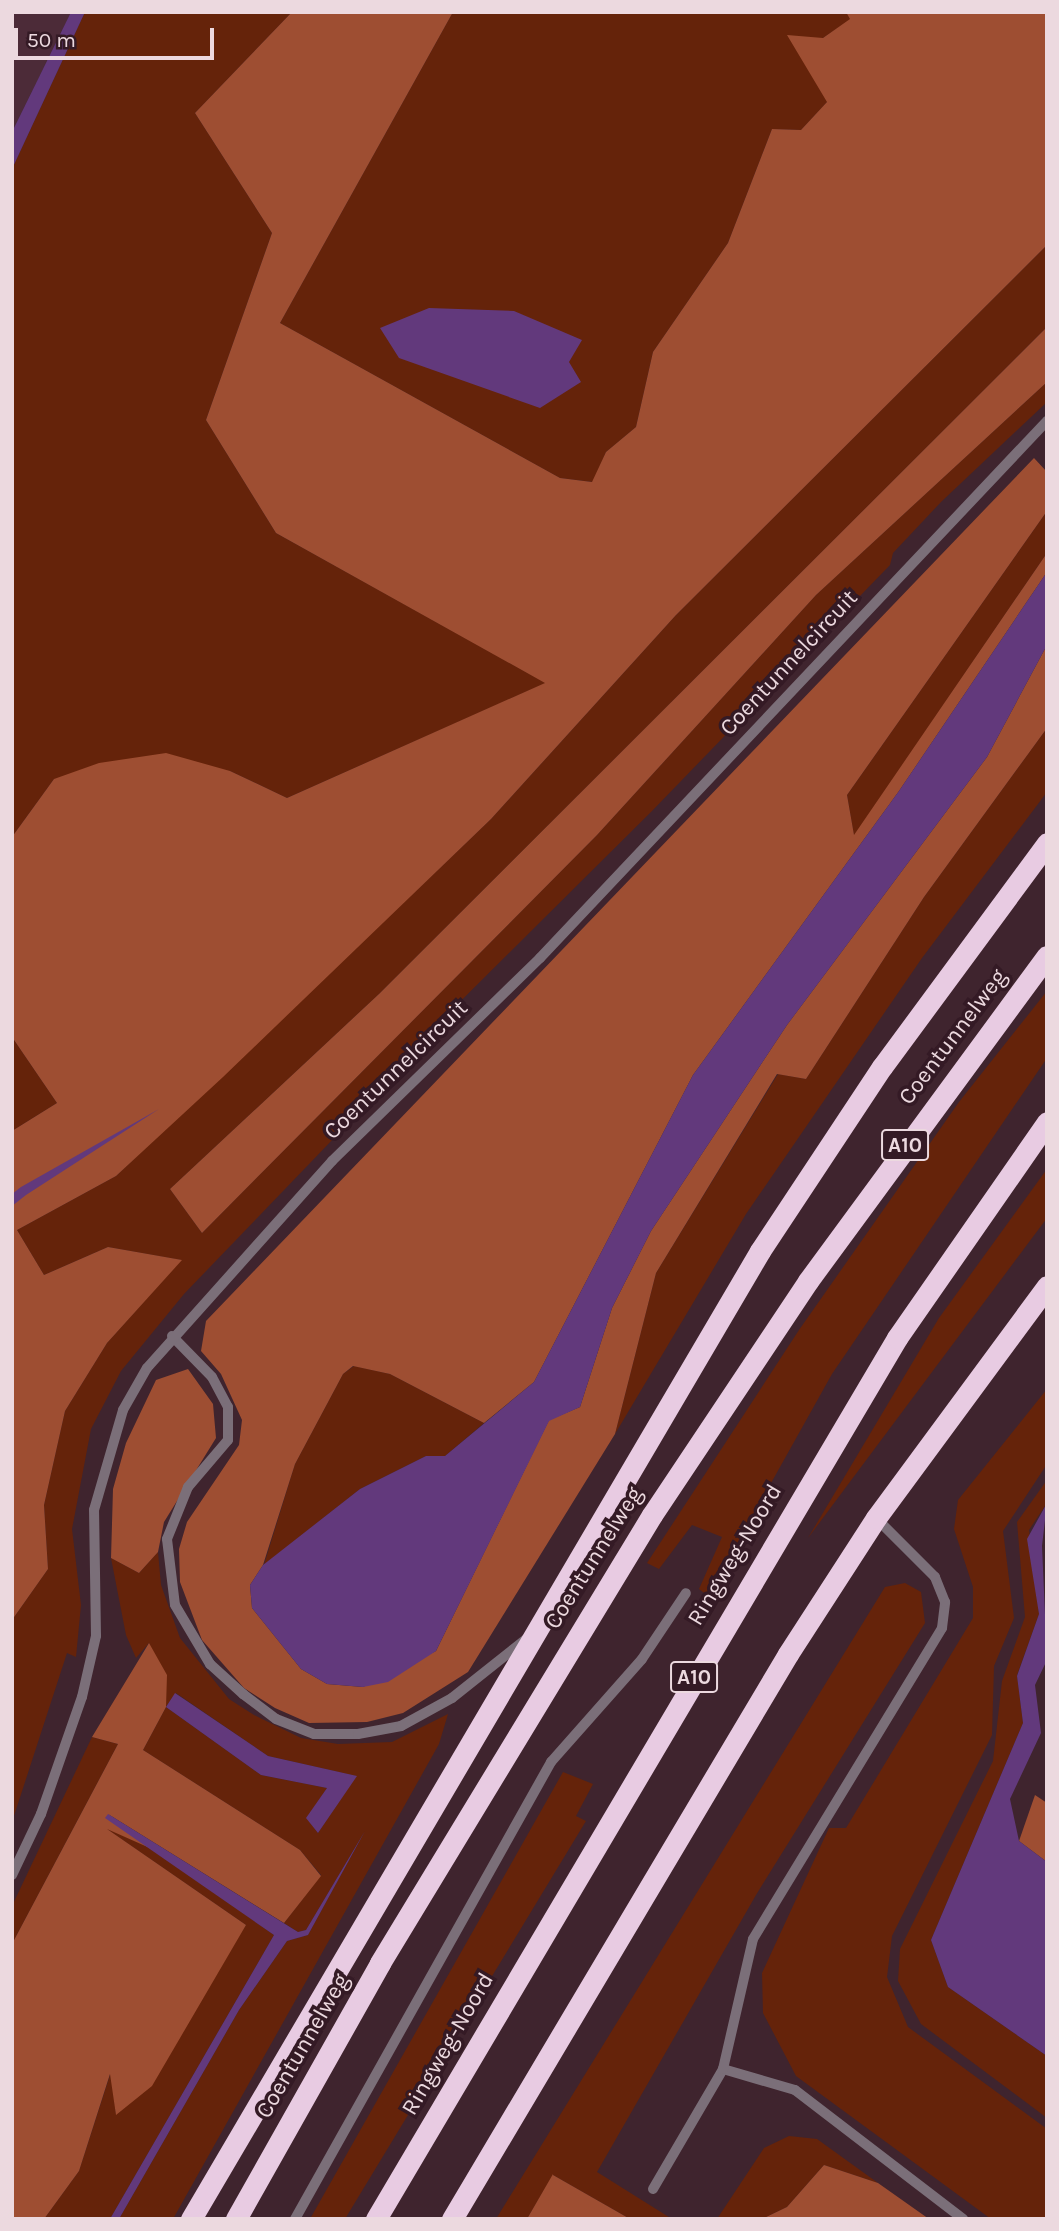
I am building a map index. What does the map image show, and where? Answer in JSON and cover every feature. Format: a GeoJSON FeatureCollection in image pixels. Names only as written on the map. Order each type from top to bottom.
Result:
{"type":"FeatureCollection","features":[{"type":"Feature","properties":{"kind":"highway","name":"A10"},"geometry":{"type":"LineString","coordinates":[[191,2219],[760,1251],[891,1055],[1047,843]]}},
{"type":"Feature","properties":{"kind":"highway","name":"Coentunnelweg"},"geometry":{"type":"LineString","coordinates":[[236,2219],[380,1963],[645,1526],[816,1270],[1047,956]]}},
{"type":"Feature","properties":{"kind":"highway","name":"Ringweg-Noord"},"geometry":{"type":"LineString","coordinates":[[376,2219],[897,1338],[1029,1145],[1047,1123]]}},
{"type":"Feature","properties":{"kind":"highway"},"geometry":{"type":"LineString","coordinates":[[452,2219],[705,1789],[876,1518],[1047,1286]]}},
{"type":"Feature","properties":{"kind":"lane","name":"Coentunnelcircuit"},"geometry":{"type":"LineString","coordinates":[[12,1875],[41,1814],[96,1636],[94,1510],[108,1450],[123,1410],[172,1336],[332,1161],[540,958],[1047,421]]}},
{"type":"Feature","properties":{"kind":"lane"},"geometry":{"type":"LineString","coordinates":[[172,1336],[212,1377],[228,1407],[228,1440],[188,1487],[167,1539],[174,1605],[211,1664],[243,1694],[276,1719],[314,1734],[401,1726],[452,1698],[533,1634]]}},
{"type":"Feature","properties":{"kind":"lane"},"geometry":{"type":"LineString","coordinates":[[653,2189],[723,2069],[753,1939],[942,1628],[946,1602],[935,1577],[876,1518]]}},
{"type":"Feature","properties":{"kind":"lane"},"geometry":{"type":"LineString","coordinates":[[295,2219],[551,1762],[642,1659],[686,1593]]}},
{"type":"Feature","properties":{"kind":"lane"},"geometry":{"type":"LineString","coordinates":[[723,2069],[795,2090],[963,2219]]}},
{"type":"Feature","properties":{"kind":"shaded area"},"geometry":{"type":"Polygon","coordinates":[[[12,12],[71,12],[12,132],[12,12]]]}},
{"type":"Feature","properties":{"kind":"shaded area"},"geometry":{"type":"Polygon","coordinates":[[[71,12],[85,12],[12,169],[12,132],[71,12]]]}},
{"type":"Feature","properties":{"kind":"shaded area"},"geometry":{"type":"Polygon","coordinates":[[[85,12],[292,12],[195,113],[272,233],[206,420],[276,533],[546,683],[287,798],[230,771],[54,779],[12,837],[12,169],[85,12]]]}},
{"type":"Feature","properties":{"kind":"shaded area"},"geometry":{"type":"Polygon","coordinates":[[[292,12],[453,12],[280,323],[560,478],[592,482],[606,452],[636,427],[653,352],[728,243],[772,129],[801,130],[827,102],[787,35],[823,38],[850,19],[846,12],[1047,12],[1047,245],[676,615],[491,819],[223,1077],[116,1176],[17,1230],[44,1275],[108,1247],[182,1260],[107,1343],[65,1411],[44,1505],[48,1569],[12,1620],[12,1131],[57,1103],[12,1037],[12,837],[54,779],[99,763],[166,753],[230,771],[287,798],[545,683],[276,533],[206,420],[272,233],[195,113],[292,12]]]}},
{"type":"Feature","properties":{"kind":"shaded area"},"geometry":{"type":"Polygon","coordinates":[[[453,12],[846,12],[851,19],[823,38],[828,101],[801,130],[772,129],[728,243],[653,352],[636,427],[606,452],[593,482],[560,478],[280,323],[453,12]]]}},
{"type":"Feature","properties":{"kind":"shaded area"},"geometry":{"type":"Polygon","coordinates":[[[1047,245],[1047,327],[379,994],[170,1189],[202,1233],[597,835],[816,595],[1047,382],[1047,402],[941,502],[893,553],[890,565],[652,811],[346,1115],[336,1136],[184,1294],[121,1371],[91,1429],[72,1529],[81,1605],[76,1657],[67,1653],[12,1822],[12,1620],[48,1569],[44,1505],[65,1411],[107,1343],[181,1260],[108,1247],[44,1275],[17,1230],[116,1176],[491,819],[676,615],[1047,245]]]}},
{"type":"Feature","properties":{"kind":"shaded area"},"geometry":{"type":"Polygon","coordinates":[[[429,308],[514,311],[582,340],[569,362],[581,382],[540,408],[399,358],[380,328],[429,308]]]}},
{"type":"Feature","properties":{"kind":"shaded area"},"geometry":{"type":"Polygon","coordinates":[[[1047,327],[1047,382],[816,595],[597,835],[202,1233],[170,1189],[379,994],[1047,327]]]}},
{"type":"Feature","properties":{"kind":"shaded area"},"geometry":{"type":"Polygon","coordinates":[[[1034,458],[1047,472],[1047,511],[847,795],[854,835],[1047,553],[1047,572],[899,791],[693,1075],[534,1382],[484,1423],[390,1374],[353,1366],[343,1374],[295,1464],[263,1565],[250,1585],[252,1608],[301,1669],[327,1684],[363,1687],[436,1651],[549,1420],[580,1407],[612,1308],[651,1231],[787,1025],[987,757],[1047,645],[1047,728],[924,897],[806,1079],[777,1074],[656,1273],[615,1434],[468,1672],[403,1713],[367,1722],[309,1723],[275,1708],[244,1688],[202,1640],[180,1582],[179,1549],[187,1522],[239,1445],[242,1420],[221,1374],[201,1351],[206,1321],[1034,458]]]}},
{"type":"Feature","properties":{"kind":"shaded area"},"geometry":{"type":"Polygon","coordinates":[[[1047,511],[1047,553],[854,836],[847,795],[1047,511]]]}},
{"type":"Feature","properties":{"kind":"shaded area"},"geometry":{"type":"Polygon","coordinates":[[[1047,572],[1047,645],[987,757],[787,1025],[651,1231],[612,1308],[580,1407],[549,1421],[436,1651],[388,1682],[363,1687],[327,1684],[301,1669],[252,1608],[250,1585],[263,1565],[360,1489],[426,1456],[445,1456],[534,1382],[693,1075],[899,791],[1047,572]]]}},
{"type":"Feature","properties":{"kind":"shaded area"},"geometry":{"type":"Polygon","coordinates":[[[1047,728],[1047,792],[922,958],[746,1214],[615,1434],[656,1273],[778,1074],[806,1079],[924,897],[1047,728]]]}},
{"type":"Feature","properties":{"kind":"shaded area"},"geometry":{"type":"Polygon","coordinates":[[[1047,991],[1047,1058],[832,1374],[708,1596],[699,1589],[722,1537],[692,1525],[659,1569],[647,1563],[799,1330],[959,1102],[1047,991]]]}},
{"type":"Feature","properties":{"kind":"shaded area"},"geometry":{"type":"Polygon","coordinates":[[[12,1037],[57,1103],[12,1131],[12,1037]]]}},
{"type":"Feature","properties":{"kind":"shaded area"},"geometry":{"type":"Polygon","coordinates":[[[159,1109],[12,1206],[12,1194],[21,1187],[159,1109]]]}},
{"type":"Feature","properties":{"kind":"shaded area"},"geometry":{"type":"Polygon","coordinates":[[[1047,1169],[1047,1218],[808,1538],[939,1318],[1047,1169]]]}},
{"type":"Feature","properties":{"kind":"shaded area"},"geometry":{"type":"Polygon","coordinates":[[[354,1366],[390,1374],[484,1423],[445,1456],[426,1456],[360,1489],[264,1565],[295,1464],[343,1374],[354,1366]]]}},
{"type":"Feature","properties":{"kind":"shaded area"},"geometry":{"type":"Polygon","coordinates":[[[188,1369],[213,1404],[216,1438],[164,1522],[158,1552],[139,1573],[111,1558],[113,1489],[126,1443],[156,1380],[188,1369]]]}},
{"type":"Feature","properties":{"kind":"shaded area"},"geometry":{"type":"Polygon","coordinates":[[[1047,1389],[1047,1464],[1003,1531],[1014,1618],[994,1666],[992,1735],[892,1936],[887,1977],[908,2027],[1047,2129],[1047,2219],[991,2219],[796,2076],[763,2013],[762,1973],[829,1828],[846,1828],[973,1618],[973,1587],[954,1529],[958,1500],[1047,1389]]]}},
{"type":"Feature","properties":{"kind":"shaded area"},"geometry":{"type":"Polygon","coordinates":[[[1047,1480],[1047,1503],[1029,1530],[1039,1614],[1017,1675],[1023,1723],[931,1940],[948,1987],[1047,2056],[1047,2118],[921,2024],[898,1981],[900,1949],[993,1761],[1002,1681],[1025,1617],[1017,1522],[1047,1480]]]}},
{"type":"Feature","properties":{"kind":"shaded area"},"geometry":{"type":"Polygon","coordinates":[[[1047,1503],[1042,1546],[1047,1660],[1035,1685],[1041,1733],[1010,1799],[1019,1841],[1047,1862],[1047,2056],[948,1987],[931,1940],[1023,1723],[1017,1676],[1039,1614],[1027,1539],[1047,1503]]]}},
{"type":"Feature","properties":{"kind":"shaded area"},"geometry":{"type":"Polygon","coordinates":[[[158,1552],[161,1585],[180,1638],[229,1699],[254,1715],[301,1738],[338,1744],[392,1742],[448,1714],[439,1744],[173,2219],[119,2219],[239,2010],[287,1941],[308,1935],[365,1831],[306,1930],[298,1932],[284,1923],[321,1875],[300,1850],[143,1750],[166,1707],[149,1643],[136,1658],[126,1635],[111,1558],[139,1573],[158,1552]],[[176,1693],[166,1707],[261,1775],[327,1788],[307,1818],[318,1833],[356,1776],[268,1756],[176,1693]]]}},
{"type":"Feature","properties":{"kind":"shaded area"},"geometry":{"type":"Polygon","coordinates":[[[905,1583],[921,1592],[925,1623],[756,1895],[597,2172],[672,2219],[630,2219],[553,2175],[527,2219],[496,2219],[885,1587],[905,1583]]]}},
{"type":"Feature","properties":{"kind":"shaded area"},"geometry":{"type":"Polygon","coordinates":[[[149,1643],[167,1675],[166,1707],[143,1750],[300,1850],[321,1876],[284,1923],[108,1814],[152,1849],[107,1829],[246,1925],[152,2086],[116,2115],[110,2074],[79,2171],[44,2219],[12,2219],[12,1944],[118,1744],[92,1737],[149,1643]]]}},
{"type":"Feature","properties":{"kind":"shaded area"},"geometry":{"type":"Polygon","coordinates":[[[175,1693],[268,1756],[357,1776],[318,1833],[306,1818],[327,1788],[261,1775],[166,1707],[175,1693]]]}},
{"type":"Feature","properties":{"kind":"shaded area"},"geometry":{"type":"Polygon","coordinates":[[[92,1737],[118,1744],[12,1944],[12,1906],[92,1737]]]}},
{"type":"Feature","properties":{"kind":"shaded area"},"geometry":{"type":"Polygon","coordinates":[[[563,1772],[593,1784],[576,1816],[586,1821],[345,2219],[310,2219],[563,1772]]]}},
{"type":"Feature","properties":{"kind":"shaded area"},"geometry":{"type":"Polygon","coordinates":[[[1035,1795],[1047,1803],[1047,1862],[1019,1841],[1035,1795]]]}},
{"type":"Feature","properties":{"kind":"shaded area"},"geometry":{"type":"Polygon","coordinates":[[[108,1814],[298,1932],[306,1930],[365,1831],[308,1935],[287,1941],[239,2010],[119,2219],[110,2219],[274,1935],[105,1818],[108,1814]]]}},
{"type":"Feature","properties":{"kind":"shaded area"},"geometry":{"type":"Polygon","coordinates":[[[101,1825],[152,1849],[274,1935],[110,2219],[44,2219],[79,2171],[111,2072],[116,2114],[246,1925],[101,1825]]]}},
{"type":"Feature","properties":{"kind":"shaded area"},"geometry":{"type":"Polygon","coordinates":[[[789,2136],[817,2139],[878,2183],[824,2165],[787,2207],[762,2219],[717,2219],[764,2148],[789,2136]]]}},
{"type":"Feature","properties":{"kind":"shaded area"},"geometry":{"type":"Polygon","coordinates":[[[824,2165],[878,2183],[929,2219],[762,2219],[787,2207],[824,2165]]]}},
{"type":"Feature","properties":{"kind":"shaded area"},"geometry":{"type":"Polygon","coordinates":[[[553,2175],[630,2219],[527,2219],[553,2175]]]}}]}
